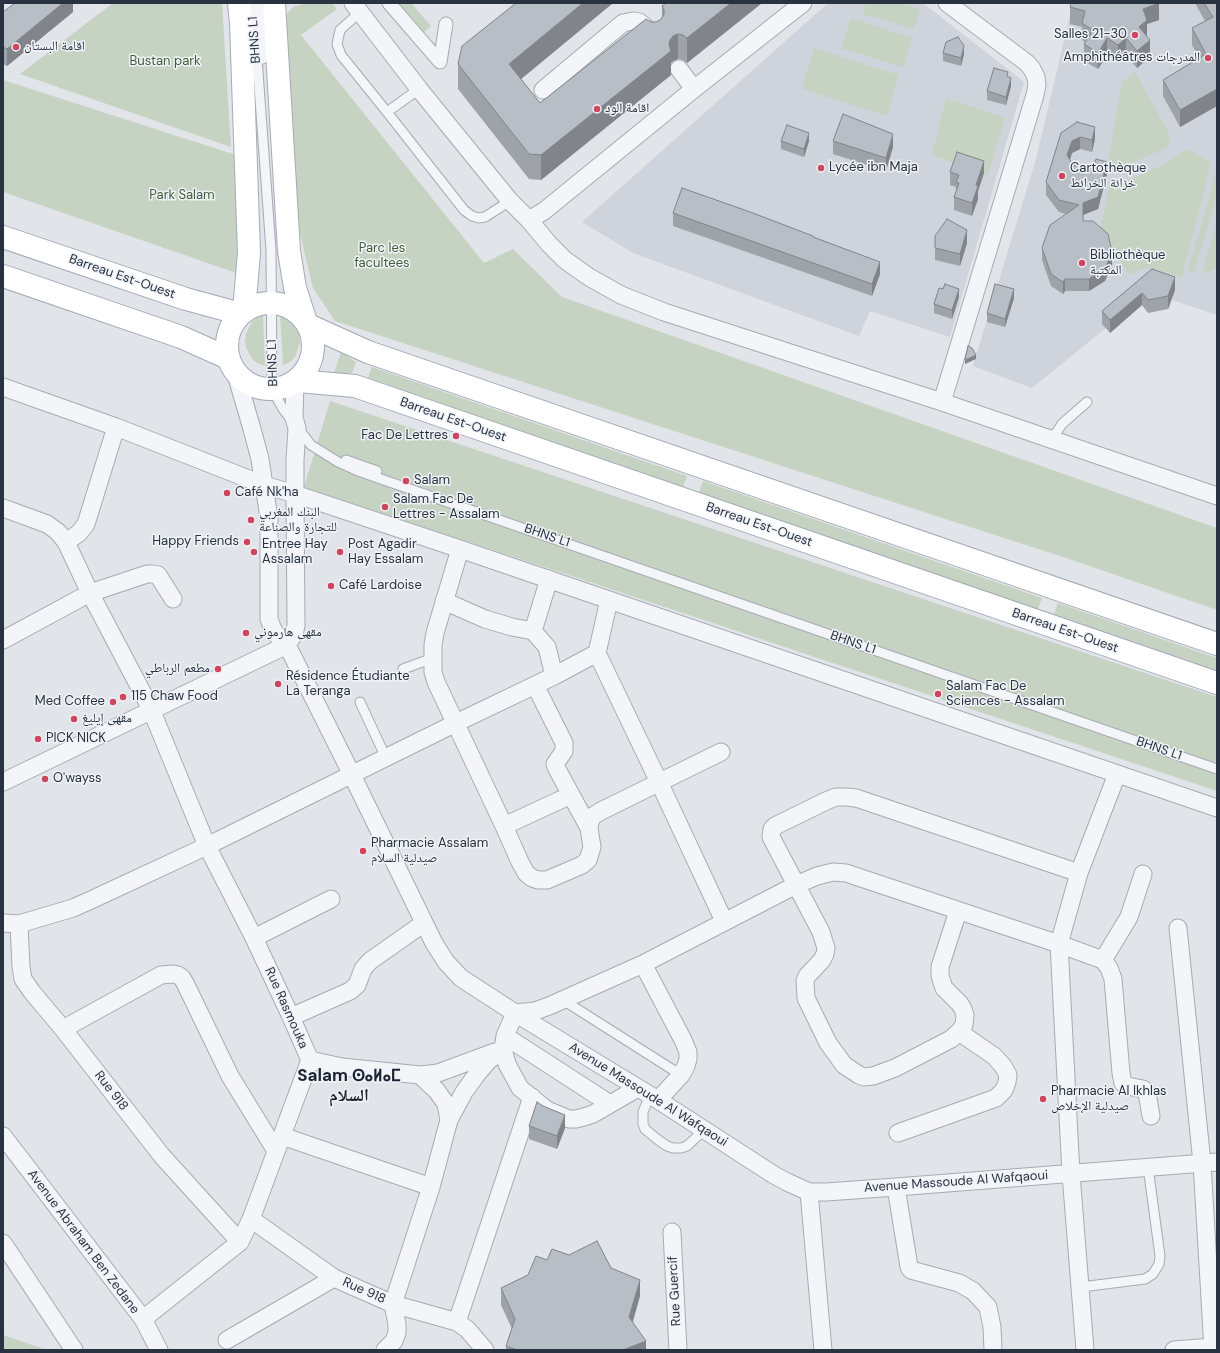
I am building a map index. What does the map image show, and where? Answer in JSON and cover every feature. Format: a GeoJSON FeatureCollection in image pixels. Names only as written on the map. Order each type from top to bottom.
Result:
{"type":"FeatureCollection","features":[{"type":"Feature","properties":{"kind":"main road"},"geometry":{"type":"LineString","coordinates":[[239,3],[242,23],[249,253],[242,313]]}},
{"type":"Feature","properties":{"kind":"main road"},"geometry":{"type":"LineString","coordinates":[[272,5],[288,251],[295,288],[306,322],[368,352],[1217,644]]}},
{"type":"Feature","properties":{"kind":"main road","name":"Barreau Est-Ouest"},"geometry":{"type":"LineString","coordinates":[[3,237],[186,299],[242,313]]}},
{"type":"Feature","properties":{"kind":"main road"},"geometry":{"type":"LineString","coordinates":[[3,276],[181,337],[232,366]]}},
{"type":"Feature","properties":{"kind":"main road"},"geometry":{"type":"LineString","coordinates":[[232,366],[227,349],[229,334],[235,321],[242,313],[259,304],[274,302],[289,307],[298,312],[306,322],[313,334],[314,345],[313,358],[307,370],[286,385]]}},
{"type":"Feature","properties":{"kind":"main road","name":"Barreau Est-Ouest"},"geometry":{"type":"LineString","coordinates":[[232,366],[245,382],[257,388],[286,385],[355,386],[1217,683]]}},
{"type":"Feature","properties":{"kind":"street"},"geometry":{"type":"LineString","coordinates":[[389,3],[440,62],[446,24]]}},
{"type":"Feature","properties":{"kind":"street"},"geometry":{"type":"LineString","coordinates":[[530,220],[544,211],[803,3]]}},
{"type":"Feature","properties":{"kind":"street"},"geometry":{"type":"LineString","coordinates":[[942,402],[1037,85],[1034,73],[1027,63],[947,3]]}},
{"type":"Feature","properties":{"kind":"street"},"geometry":{"type":"LineString","coordinates":[[356,8],[419,89],[510,201],[530,220],[549,244],[565,260],[589,277],[621,295],[664,312],[942,402],[1217,496]]}},
{"type":"Feature","properties":{"kind":"street"},"geometry":{"type":"LineString","coordinates":[[543,90],[623,23],[633,20],[638,22],[643,25],[654,37]]}},
{"type":"Feature","properties":{"kind":"street"},"geometry":{"type":"LineString","coordinates":[[679,69],[694,89]]}},
{"type":"Feature","properties":{"kind":"street","name":"Avenue Massoude Al Wafqaoui"},"geometry":{"type":"LineString","coordinates":[[232,366],[260,460],[269,518],[269,619],[275,633],[287,645],[439,953],[453,970],[470,984],[649,1094],[787,1182],[809,1192],[1071,1174],[1210,1162]]}},
{"type":"Feature","properties":{"kind":"street"},"geometry":{"type":"LineString","coordinates":[[3,782],[287,645],[294,634],[296,626],[294,494],[296,423],[286,385]]}},
{"type":"Feature","properties":{"kind":"street"},"geometry":{"type":"LineString","coordinates":[[3,387],[116,427],[264,485],[549,579],[1217,808]]}},
{"type":"Feature","properties":{"kind":"street"},"geometry":{"type":"LineString","coordinates":[[66,542],[79,533],[86,524],[116,427]]}},
{"type":"Feature","properties":{"kind":"street","name":"Rue Rasmouka"},"geometry":{"type":"LineString","coordinates":[[3,508],[47,524],[58,532],[66,542],[90,593],[151,710],[207,846],[254,938],[292,1017],[310,1060],[252,1219],[240,1242],[143,1319]]}},
{"type":"Feature","properties":{"kind":"street"},"geometry":{"type":"LineString","coordinates":[[460,549],[435,633],[433,672],[436,682],[526,873],[532,878],[547,880],[582,865],[588,860],[592,847],[589,828],[557,769],[556,764],[564,751],[564,743],[535,685]]}},
{"type":"Feature","properties":{"kind":"street"},"geometry":{"type":"LineString","coordinates":[[3,640],[90,593],[147,574],[158,575],[173,599]]}},
{"type":"Feature","properties":{"kind":"street"},"geometry":{"type":"LineString","coordinates":[[533,631],[549,579]]}},
{"type":"Feature","properties":{"kind":"street"},"geometry":{"type":"LineString","coordinates":[[609,600],[596,653],[660,782],[724,921]]}},
{"type":"Feature","properties":{"kind":"street"},"geometry":{"type":"LineString","coordinates":[[444,601],[485,619],[512,627],[533,631],[547,647],[554,676]]}},
{"type":"Feature","properties":{"kind":"street"},"geometry":{"type":"LineString","coordinates":[[11,924],[73,908],[207,846],[554,676],[596,653]]}},
{"type":"Feature","properties":{"kind":"street"},"geometry":{"type":"LineString","coordinates":[[589,828],[593,816],[601,811],[721,752]]}},
{"type":"Feature","properties":{"kind":"street"},"geometry":{"type":"LineString","coordinates":[[1085,1350],[1071,1174],[1059,944],[1079,873],[1118,774]]}},
{"type":"Feature","properties":{"kind":"street"},"geometry":{"type":"LineString","coordinates":[[504,826],[571,795]]}},
{"type":"Feature","properties":{"kind":"street"},"geometry":{"type":"LineString","coordinates":[[958,911],[940,967],[940,976],[944,988],[960,1004],[965,1015],[964,1025],[951,1039],[895,1068],[872,1076],[864,1077],[859,1075],[844,1065],[828,1043],[806,998],[805,981],[807,976],[822,960],[826,948],[820,932],[771,837],[772,829],[775,826],[826,801],[836,797],[846,797],[863,801],[1079,873]]}},
{"type":"Feature","properties":{"kind":"street"},"geometry":{"type":"LineString","coordinates":[[386,1350],[394,1341],[397,1333],[397,1324],[393,1304],[431,1187],[449,1120],[464,1092],[477,1074],[504,1043],[515,1012],[534,1011],[563,1000],[643,964],[796,884],[817,876],[833,872],[846,873],[1103,960],[1109,968],[1113,979],[1123,1084],[1143,1089],[1147,1093],[1151,1116]]}},
{"type":"Feature","properties":{"kind":"street"},"geometry":{"type":"LineString","coordinates":[[1103,960],[1129,917],[1143,874]]}},
{"type":"Feature","properties":{"kind":"street"},"geometry":{"type":"LineString","coordinates":[[254,938],[331,898]]}},
{"type":"Feature","properties":{"kind":"street"},"geometry":{"type":"LineString","coordinates":[[292,1017],[350,991],[357,985],[363,969],[370,961],[424,923]]}},
{"type":"Feature","properties":{"kind":"street","name":"Rue 918"},"geometry":{"type":"LineString","coordinates":[[11,924],[23,979],[32,992],[63,1029],[162,1156],[240,1242]]}},
{"type":"Feature","properties":{"kind":"street"},"geometry":{"type":"LineString","coordinates":[[1174,1350],[1213,1348],[1210,1162],[1178,928]]}},
{"type":"Feature","properties":{"kind":"street"},"geometry":{"type":"LineString","coordinates":[[504,1043],[507,1064],[520,1088],[547,1110],[570,1119],[584,1117],[610,1104],[649,1094],[681,1075],[686,1066],[688,1052],[643,964]]}},
{"type":"Feature","properties":{"kind":"street"},"geometry":{"type":"LineString","coordinates":[[63,1029],[161,975],[167,974],[178,976],[182,978],[185,983],[230,1076],[279,1144],[431,1187]]}},
{"type":"Feature","properties":{"kind":"street"},"geometry":{"type":"LineString","coordinates":[[898,1133],[996,1098],[1004,1090],[1008,1082],[1008,1075],[1003,1066],[994,1056],[958,1032]]}},
{"type":"Feature","properties":{"kind":"street"},"geometry":{"type":"LineString","coordinates":[[310,1060],[342,1068],[420,1075],[438,1073],[504,1043]]}},
{"type":"Feature","properties":{"kind":"street"},"geometry":{"type":"LineString","coordinates":[[504,1043],[610,1104]]}},
{"type":"Feature","properties":{"kind":"street"},"geometry":{"type":"LineString","coordinates":[[420,1075],[436,1091],[446,1104],[449,1120]]}},
{"type":"Feature","properties":{"kind":"street"},"geometry":{"type":"LineString","coordinates":[[485,1350],[462,1326],[532,1097]]}},
{"type":"Feature","properties":{"kind":"street","name":"Avenue Abraham Ben Zedane"},"geometry":{"type":"LineString","coordinates":[[3,1136],[143,1319],[159,1350]]}},
{"type":"Feature","properties":{"kind":"street"},"geometry":{"type":"LineString","coordinates":[[896,1187],[909,1267],[911,1270],[959,1283],[973,1290],[988,1307],[992,1327],[993,1350]]}},
{"type":"Feature","properties":{"kind":"street"},"geometry":{"type":"LineString","coordinates":[[809,1192],[823,1350]]}},
{"type":"Feature","properties":{"kind":"street","name":"Rue 918"},"geometry":{"type":"LineString","coordinates":[[252,1219],[334,1278],[393,1304],[462,1326]]}},
{"type":"Feature","properties":{"kind":"street","name":"Rue Guercif"},"geometry":{"type":"LineString","coordinates":[[672,1232],[678,1350]]}},
{"type":"Feature","properties":{"kind":"street"},"geometry":{"type":"LineString","coordinates":[[3,1243],[74,1350]]}},
{"type":"Feature","properties":{"kind":"street"},"geometry":{"type":"LineString","coordinates":[[227,1340],[334,1278]]}},
{"type":"Feature","properties":{"kind":"lane","name":"BHNS L1"},"geometry":{"type":"LineString","coordinates":[[252,3],[271,250],[274,302],[275,382],[286,385],[283,409],[311,440],[339,457],[1217,764]]}},
{"type":"Feature","properties":{"kind":"lane","name":"BHNS L1"},"geometry":{"type":"LineString","coordinates":[[272,5],[276,251],[274,302]]}},
{"type":"Feature","properties":{"kind":"lane"},"geometry":{"type":"LineString","coordinates":[[356,8],[340,30],[337,44],[341,55],[464,210],[472,216],[479,218],[485,217],[510,201]]}},
{"type":"Feature","properties":{"kind":"lane"},"geometry":{"type":"LineString","coordinates":[[387,112],[419,89]]}},
{"type":"Feature","properties":{"kind":"lane"},"geometry":{"type":"LineString","coordinates":[[1052,439],[1062,424],[1088,402]]}},
{"type":"Feature","properties":{"kind":"lane","name":"BHNS L1"},"geometry":{"type":"LineString","coordinates":[[296,423],[310,445],[338,462],[358,471],[1217,769]]}},
{"type":"Feature","properties":{"kind":"lane"},"geometry":{"type":"LineString","coordinates":[[403,669],[433,658]]}},
{"type":"Feature","properties":{"kind":"lane"},"geometry":{"type":"LineString","coordinates":[[360,702],[386,758]]}},
{"type":"Feature","properties":{"kind":"lane"},"geometry":{"type":"LineString","coordinates":[[563,1000],[681,1075]]}},
{"type":"Feature","properties":{"kind":"lane"},"geometry":{"type":"LineString","coordinates":[[649,1094],[643,1112],[643,1124],[646,1129],[667,1146],[677,1148],[687,1146],[704,1130]]}},
{"type":"Feature","properties":{"kind":"lane"},"geometry":{"type":"LineString","coordinates":[[1081,1287],[1145,1279],[1153,1274],[1159,1264],[1160,1256],[1148,1167]]}},
{"type":"Feature","properties":{"kind":"shaded area","name":"Lycée ibn Maja"},"geometry":{"type":"Polygon","coordinates":[[[828,3],[923,3],[1024,82],[950,337],[870,311],[859,336],[633,253],[582,222],[828,3]]]}},
{"type":"Feature","properties":{"kind":"shaded area"},"geometry":{"type":"Polygon","coordinates":[[[1073,3],[1217,3],[1217,315],[1172,300],[1168,309],[1148,313],[1142,305],[1110,333],[1106,328],[1032,388],[973,366],[1036,159],[1073,3]]]}},
{"type":"Feature","properties":{"kind":"green space","name":"Bustan park"},"geometry":{"type":"Polygon","coordinates":[[[113,3],[222,3],[231,147],[20,74],[113,3]]]}},
{"type":"Feature","properties":{"kind":"green space","name":"Parc les facultees"},"geometry":{"type":"Polygon","coordinates":[[[308,3],[332,3],[337,9],[301,35],[484,263],[513,249],[562,297],[1217,528],[1217,610],[1072,560],[335,321],[313,288],[288,184],[283,37],[286,15],[293,7],[308,3]]]}},
{"type":"Feature","properties":{"kind":"green space"},"geometry":{"type":"Polygon","coordinates":[[[399,3],[411,3],[431,26],[424,32],[399,3]]]}},
{"type":"Feature","properties":{"kind":"green space"},"geometry":{"type":"Polygon","coordinates":[[[866,3],[901,3],[920,9],[914,29],[863,14],[866,3]]]}},
{"type":"Feature","properties":{"kind":"green space"},"geometry":{"type":"Polygon","coordinates":[[[851,18],[912,38],[903,67],[841,48],[851,18]]]}},
{"type":"Feature","properties":{"kind":"green space"},"geometry":{"type":"Polygon","coordinates":[[[814,48],[899,75],[887,116],[802,89],[814,48]]]}},
{"type":"Feature","properties":{"kind":"green space"},"geometry":{"type":"Polygon","coordinates":[[[1135,72],[1171,137],[1167,148],[1112,171],[1107,166],[1122,82],[1135,72]]]}},
{"type":"Feature","properties":{"kind":"green space","name":"Park Salam"},"geometry":{"type":"Polygon","coordinates":[[[3,80],[236,155],[242,275],[3,192],[3,80]]]}},
{"type":"Feature","properties":{"kind":"green space"},"geometry":{"type":"Polygon","coordinates":[[[946,98],[1005,118],[988,175],[932,155],[946,98]]]}},
{"type":"Feature","properties":{"kind":"green space"},"geometry":{"type":"Polygon","coordinates":[[[1188,149],[1211,163],[1182,277],[1148,267],[1129,275],[1100,231],[1110,184],[1131,179],[1168,162],[1188,149]]]}},
{"type":"Feature","properties":{"kind":"green space"},"geometry":{"type":"Polygon","coordinates":[[[1217,170],[1217,195],[1195,270],[1194,272],[1191,272],[1188,269],[1217,170]]]}},
{"type":"Feature","properties":{"kind":"green space"},"geometry":{"type":"Polygon","coordinates":[[[1217,222],[1217,268],[1205,274],[1203,271],[1217,222]]]}},
{"type":"Feature","properties":{"kind":"green space"},"geometry":{"type":"Polygon","coordinates":[[[263,314],[265,366],[253,360],[246,348],[245,341],[246,334],[252,322],[263,314]]]}},
{"type":"Feature","properties":{"kind":"green space"},"geometry":{"type":"Polygon","coordinates":[[[280,314],[293,322],[297,329],[300,343],[295,357],[290,362],[283,365],[280,314]]]}},
{"type":"Feature","properties":{"kind":"green space"},"geometry":{"type":"Polygon","coordinates":[[[341,352],[356,362],[352,373],[334,373],[341,352]]]}},
{"type":"Feature","properties":{"kind":"green space"},"geometry":{"type":"Polygon","coordinates":[[[372,367],[687,476],[683,487],[368,378],[372,367]]]}},
{"type":"Feature","properties":{"kind":"green space"},"geometry":{"type":"Polygon","coordinates":[[[330,401],[1217,697],[1217,791],[304,487],[330,401]]]}},
{"type":"Feature","properties":{"kind":"green space"},"geometry":{"type":"Polygon","coordinates":[[[703,481],[1042,598],[1038,609],[699,493],[703,481]]]}},
{"type":"Feature","properties":{"kind":"green space"},"geometry":{"type":"Polygon","coordinates":[[[1058,603],[1217,658],[1217,670],[1054,614],[1058,603]]]}},
{"type":"Feature","properties":{"kind":"green space"},"geometry":{"type":"Polygon","coordinates":[[[3,1335],[47,1350],[3,1350],[3,1335]]]}},
{"type":"Feature","properties":{"kind":"building"},"geometry":{"type":"Polygon","coordinates":[[[15,3],[63,3],[7,49],[3,47],[3,12],[15,3]]]}},
{"type":"Feature","properties":{"kind":"building"},"geometry":{"type":"Polygon","coordinates":[[[516,3],[583,3],[509,64],[540,103],[646,19],[651,22],[660,20],[664,15],[662,6],[666,3],[731,3],[687,38],[678,34],[673,36],[669,45],[671,51],[541,155],[529,154],[458,64],[462,46],[516,3]]]}},
{"type":"Feature","properties":{"kind":"building"},"geometry":{"type":"Polygon","coordinates":[[[1071,3],[1159,3],[1143,9],[1147,20],[1139,27],[1150,40],[1137,51],[1126,38],[1118,45],[1107,38],[1098,53],[1084,44],[1093,30],[1082,23],[1085,11],[1070,7],[1071,3]]]}},
{"type":"Feature","properties":{"kind":"building","name":"Amphithéâtres المدرجات"},"geometry":{"type":"Polygon","coordinates":[[[1204,3],[1217,3],[1217,89],[1180,110],[1163,80],[1206,54],[1192,28],[1213,17],[1204,3]]]}},
{"type":"Feature","properties":{"kind":"building"},"geometry":{"type":"Polygon","coordinates":[[[958,37],[964,46],[961,58],[943,53],[946,42],[958,37]]]}},
{"type":"Feature","properties":{"kind":"building"},"geometry":{"type":"Polygon","coordinates":[[[994,68],[1008,72],[1007,76],[1011,78],[1006,97],[987,91],[994,68]]]}},
{"type":"Feature","properties":{"kind":"building"},"geometry":{"type":"Polygon","coordinates":[[[843,114],[893,134],[886,158],[833,141],[843,114]]]}},
{"type":"Feature","properties":{"kind":"building"},"geometry":{"type":"Polygon","coordinates":[[[1077,122],[1095,127],[1092,140],[1080,137],[1072,141],[1067,155],[1073,165],[1085,168],[1095,162],[1096,159],[1107,162],[1098,197],[1083,203],[1083,221],[1093,221],[1108,234],[1112,252],[1105,269],[1089,279],[1065,279],[1063,282],[1051,274],[1042,248],[1050,225],[1079,205],[1059,200],[1046,182],[1061,133],[1077,122]]]}},
{"type":"Feature","properties":{"kind":"building"},"geometry":{"type":"Polygon","coordinates":[[[787,125],[809,133],[804,149],[781,141],[787,125]]]}},
{"type":"Feature","properties":{"kind":"building"},"geometry":{"type":"Polygon","coordinates":[[[957,152],[984,161],[972,203],[954,197],[959,183],[956,182],[959,175],[950,172],[957,152]]]}},
{"type":"Feature","properties":{"kind":"building"},"geometry":{"type":"Polygon","coordinates":[[[682,188],[753,213],[880,262],[872,284],[673,213],[682,188]]]}},
{"type":"Feature","properties":{"kind":"building"},"geometry":{"type":"Polygon","coordinates":[[[947,219],[967,230],[960,254],[935,248],[935,236],[947,219]]]}},
{"type":"Feature","properties":{"kind":"building"},"geometry":{"type":"Polygon","coordinates":[[[1152,269],[1175,277],[1168,296],[1148,300],[1142,293],[1110,320],[1102,311],[1152,269]]]}},
{"type":"Feature","properties":{"kind":"building"},"geometry":{"type":"Polygon","coordinates":[[[945,284],[959,289],[952,310],[934,304],[939,288],[943,289],[945,284]]]}},
{"type":"Feature","properties":{"kind":"building"},"geometry":{"type":"Polygon","coordinates":[[[995,284],[1014,289],[1005,319],[987,313],[995,284]]]}},
{"type":"Feature","properties":{"kind":"building"},"geometry":{"type":"Polygon","coordinates":[[[968,346],[972,348],[976,355],[965,360],[968,346]]]}},
{"type":"Feature","properties":{"kind":"building"},"geometry":{"type":"Polygon","coordinates":[[[537,1102],[565,1115],[557,1136],[529,1126],[537,1102]]]}},
{"type":"Feature","properties":{"kind":"building"},"geometry":{"type":"Polygon","coordinates":[[[597,1241],[611,1268],[640,1280],[629,1317],[646,1341],[623,1350],[517,1350],[506,1346],[515,1319],[501,1288],[528,1275],[536,1256],[547,1260],[552,1249],[569,1255],[597,1241]]]}},
{"type":"Feature","properties":{"kind":"place","name":"Salles 21-30"},"geometry":{"type":"Point","coordinates":[1135,35]}},
{"type":"Feature","properties":{"kind":"place","name":"اقامة البستان"},"geometry":{"type":"Point","coordinates":[16,47]}},
{"type":"Feature","properties":{"kind":"place","name":"Amphithéâtres المدرجات"},"geometry":{"type":"Point","coordinates":[1208,58]}},
{"type":"Feature","properties":{"kind":"place","name":"اقامة الود"},"geometry":{"type":"Point","coordinates":[597,109]}},
{"type":"Feature","properties":{"kind":"place","name":"Lycée ibn Maja"},"geometry":{"type":"Point","coordinates":[821,168]}},
{"type":"Feature","properties":{"kind":"place","name":"Cartothèque خزائة الخرائط"},"geometry":{"type":"Point","coordinates":[1062,176]}},
{"type":"Feature","properties":{"kind":"place","name":"Bibliothèque المكتبة"},"geometry":{"type":"Point","coordinates":[1082,263]}},
{"type":"Feature","properties":{"kind":"place","name":"Fac De Lettres"},"geometry":{"type":"Point","coordinates":[456,436]}},
{"type":"Feature","properties":{"kind":"place","name":"Salam"},"geometry":{"type":"Point","coordinates":[406,481]}},
{"type":"Feature","properties":{"kind":"place","name":"Café Nk'ha"},"geometry":{"type":"Point","coordinates":[227,493]}},
{"type":"Feature","properties":{"kind":"place","name":"Salam Fac De Lettres - Assalam"},"geometry":{"type":"Point","coordinates":[385,507]}},
{"type":"Feature","properties":{"kind":"place","name":"البنك المغربي للتجارة والصناعة"},"geometry":{"type":"Point","coordinates":[251,520]}},
{"type":"Feature","properties":{"kind":"place","name":"Happy Friends"},"geometry":{"type":"Point","coordinates":[247,542]}},
{"type":"Feature","properties":{"kind":"place","name":"Entree Hay Assalam"},"geometry":{"type":"Point","coordinates":[254,552]}},
{"type":"Feature","properties":{"kind":"place","name":"Post Agadir Hay Essalam"},"geometry":{"type":"Point","coordinates":[340,552]}},
{"type":"Feature","properties":{"kind":"place","name":"Café Lardoise"},"geometry":{"type":"Point","coordinates":[331,586]}},
{"type":"Feature","properties":{"kind":"place","name":"مقهى هارموني"},"geometry":{"type":"Point","coordinates":[246,633]}},
{"type":"Feature","properties":{"kind":"place","name":"مطعم الرباطي"},"geometry":{"type":"Point","coordinates":[218,669]}},
{"type":"Feature","properties":{"kind":"place","name":"Résidence Étudiante La Teranga"},"geometry":{"type":"Point","coordinates":[278,684]}},
{"type":"Feature","properties":{"kind":"place","name":"Salam Fac De Sciences - Assalam"},"geometry":{"type":"Point","coordinates":[938,694]}},
{"type":"Feature","properties":{"kind":"place","name":"115 Chaw Food"},"geometry":{"type":"Point","coordinates":[123,697]}},
{"type":"Feature","properties":{"kind":"place","name":"Med Coffee"},"geometry":{"type":"Point","coordinates":[113,702]}},
{"type":"Feature","properties":{"kind":"place","name":"مقهى إيليغ"},"geometry":{"type":"Point","coordinates":[74,719]}},
{"type":"Feature","properties":{"kind":"place","name":"PICK NICK"},"geometry":{"type":"Point","coordinates":[38,739]}},
{"type":"Feature","properties":{"kind":"place","name":"O'wayss"},"geometry":{"type":"Point","coordinates":[45,779]}},
{"type":"Feature","properties":{"kind":"place","name":"Pharmacie Assalam صيدلية السلام"},"geometry":{"type":"Point","coordinates":[363,851]}},
{"type":"Feature","properties":{"kind":"place","name":"Pharmacie Al Ikhlas صيدلية الإخلاص"},"geometry":{"type":"Point","coordinates":[1043,1099]}},
{"type":"Feature","properties":{"kind":"district","name":"Salam ⵙⴰⵍⴰⵎ السلام"},"geometry":{"type":"Point","coordinates":[349,1087]}}]}
